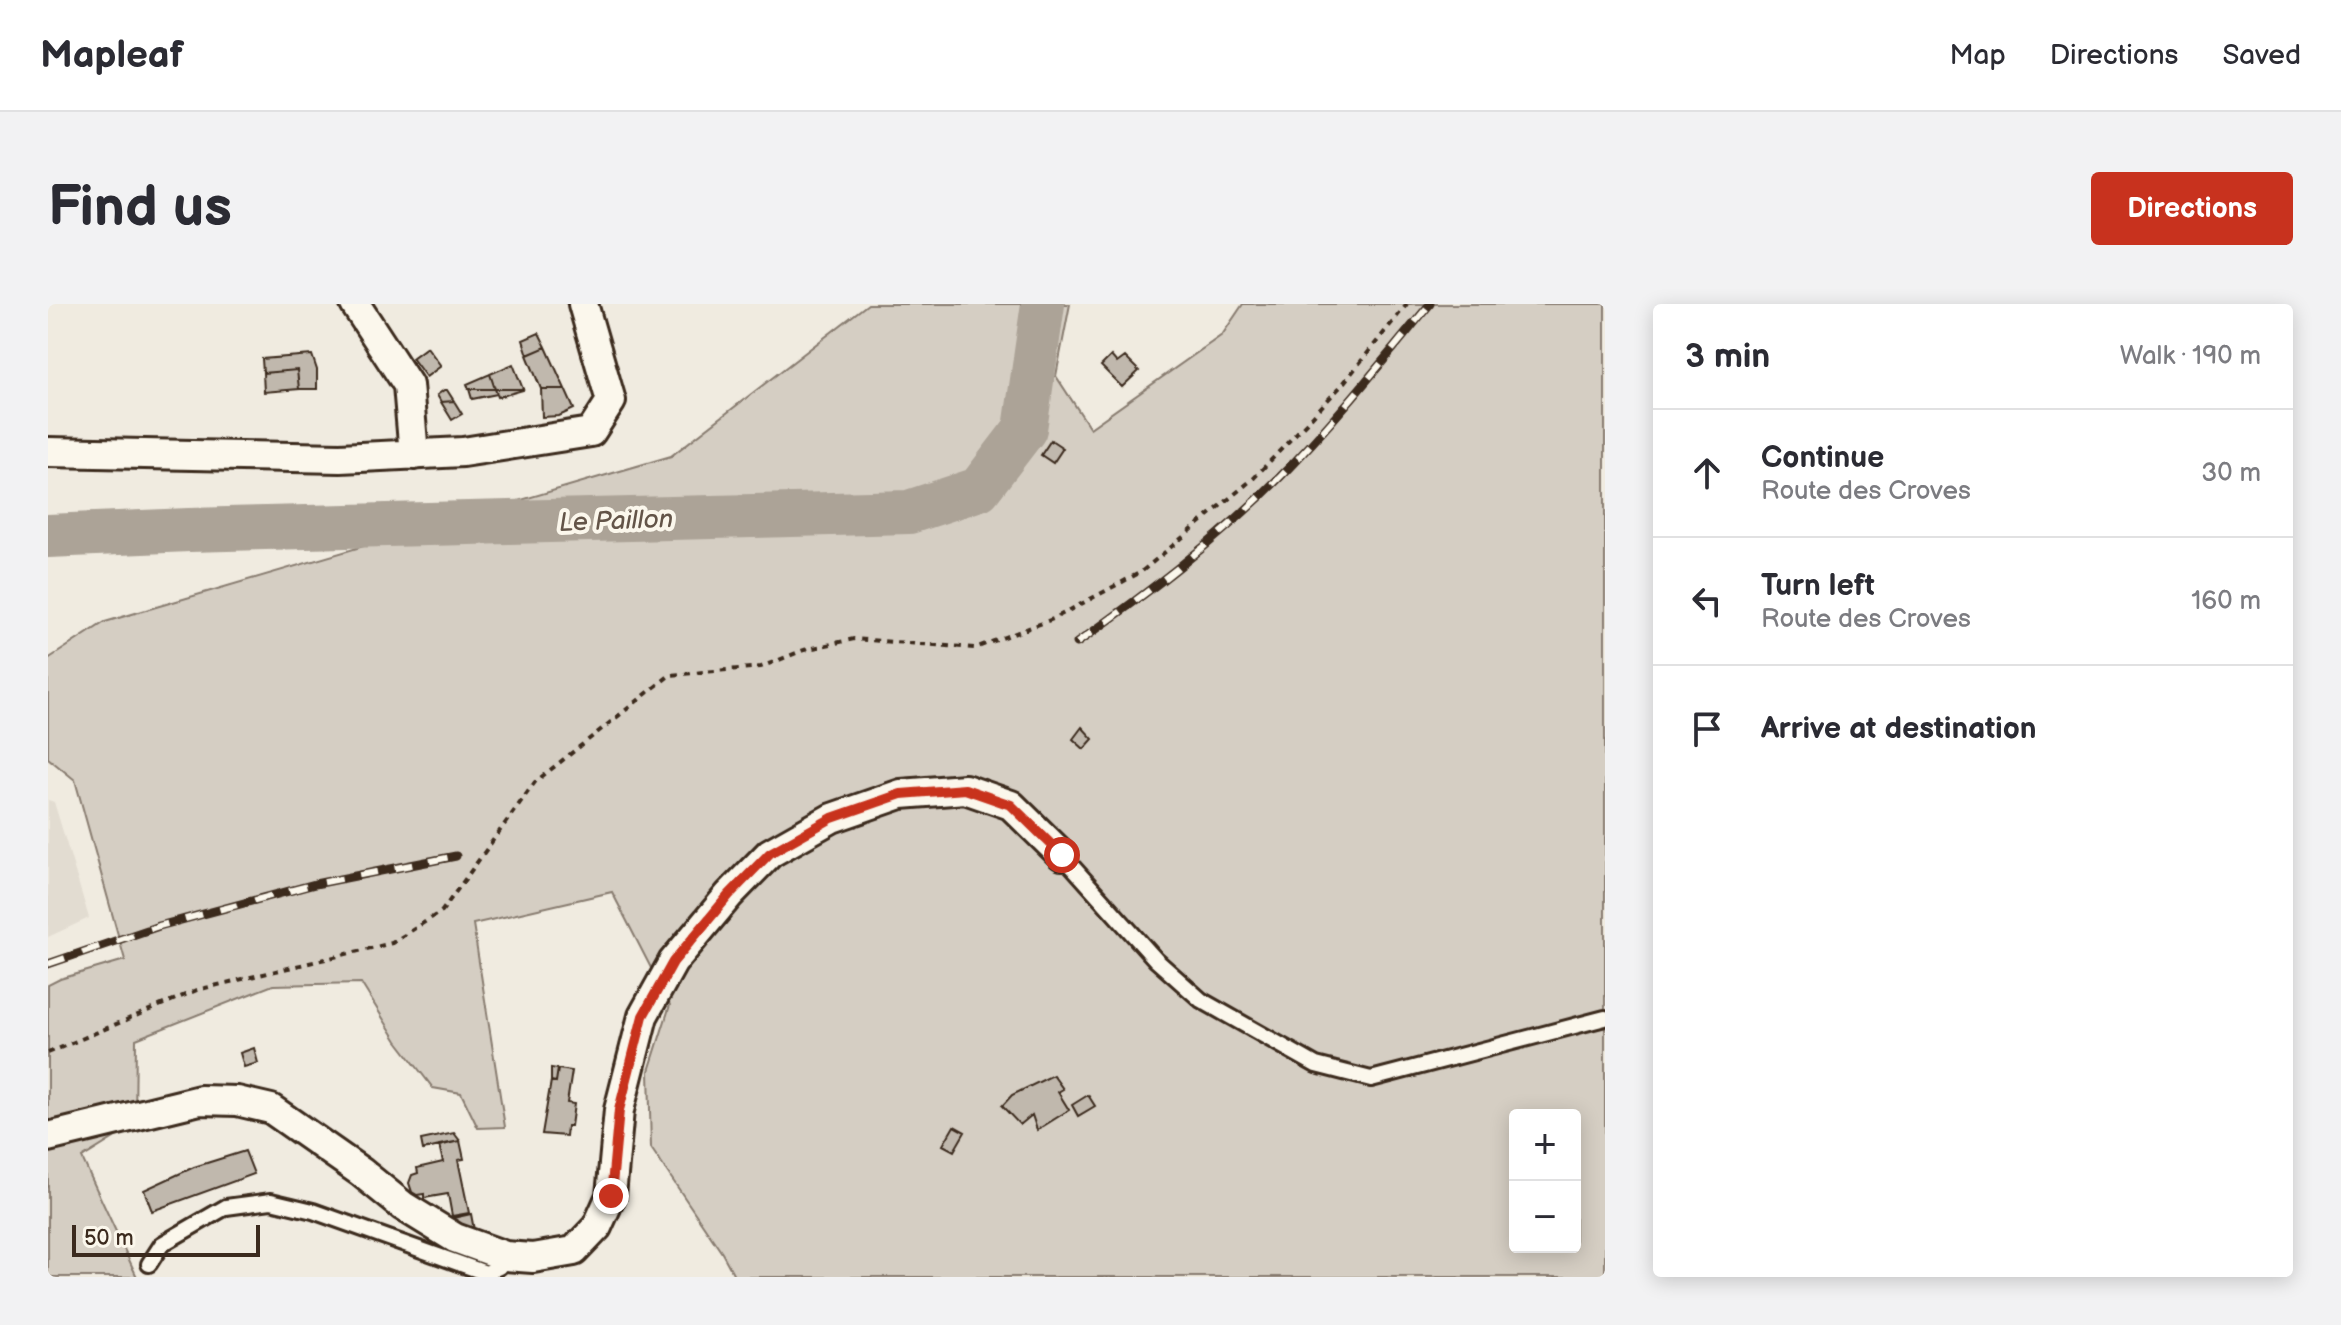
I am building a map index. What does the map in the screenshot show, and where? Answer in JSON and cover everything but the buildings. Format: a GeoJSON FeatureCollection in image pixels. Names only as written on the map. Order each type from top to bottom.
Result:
{"type":"FeatureCollection","features":[{"type":"Feature","properties":{"kind":"street"},"geometry":{"type":"LineString","coordinates":[[355,304],[408,385],[414,455]]}},
{"type":"Feature","properties":{"kind":"street"},"geometry":{"type":"LineString","coordinates":[[48,452],[340,458],[463,452],[591,432],[611,401],[583,304]]}},
{"type":"Feature","properties":{"kind":"street"},"geometry":{"type":"LineString","coordinates":[[48,1137],[200,1100],[237,1101],[271,1109],[361,1172],[403,1206],[455,1238],[505,1256],[533,1258],[574,1251],[597,1227],[611,1196],[619,1110],[643,1016],[673,962],[729,895],[770,853],[832,818],[901,794],[965,789],[1011,805],[1062,855]]}},
{"type":"Feature","properties":{"kind":"lane"},"geometry":{"type":"LineString","coordinates":[[1062,855],[1156,960],[1201,1000],[1316,1065],[1371,1079],[1605,1018]]}},
{"type":"Feature","properties":{"kind":"lane"},"geometry":{"type":"LineString","coordinates":[[149,1264],[162,1244],[226,1207],[271,1201],[313,1211],[486,1273],[499,1267],[505,1256]]}},
{"type":"Feature","properties":{"kind":"path"},"geometry":{"type":"LineString","coordinates":[[48,1053],[197,990],[392,943],[442,911],[535,782],[670,675],[761,667],[804,650],[854,639],[975,648],[1053,619],[1141,572],[1254,478],[1342,385],[1407,304]]}},
{"type":"Feature","properties":{"kind":"shaded area"},"geometry":{"type":"Polygon","coordinates":[[[868,304],[1070,304],[1056,376],[1090,428],[1222,335],[1243,304],[1605,304],[1605,1277],[735,1277],[651,1148],[649,1071],[670,1005],[612,892],[473,924],[505,1127],[478,1128],[461,1093],[433,1088],[397,1041],[361,983],[273,985],[136,1039],[135,1125],[82,1158],[137,1277],[48,1277],[48,985],[125,960],[75,780],[48,758],[48,659],[105,622],[671,456],[868,304]]]}},
{"type":"Feature","properties":{"kind":"shaded area"},"geometry":{"type":"Polygon","coordinates":[[[48,800],[54,802],[89,918],[48,937],[48,800]]]}},
{"type":"Feature","properties":{"kind":"waterway","name":"Le Paillon"},"geometry":{"type":"LineString","coordinates":[[48,536],[909,512],[979,489],[1025,429],[1043,304]]}},
{"type":"Feature","properties":{"kind":"railway"},"geometry":{"type":"LineString","coordinates":[[1077,643],[1183,564],[1281,476],[1357,392],[1430,304]]}},
{"type":"Feature","properties":{"kind":"railway"},"geometry":{"type":"LineString","coordinates":[[48,964],[159,926],[315,884],[456,856]]}},
{"type":"Feature","properties":{"kind":"route"},"geometry":{"type":"LineString","coordinates":[[611,1196],[619,1110],[643,1016],[673,962],[729,895],[770,853],[832,818],[901,794],[965,789],[1011,805],[1062,855]]}}]}
